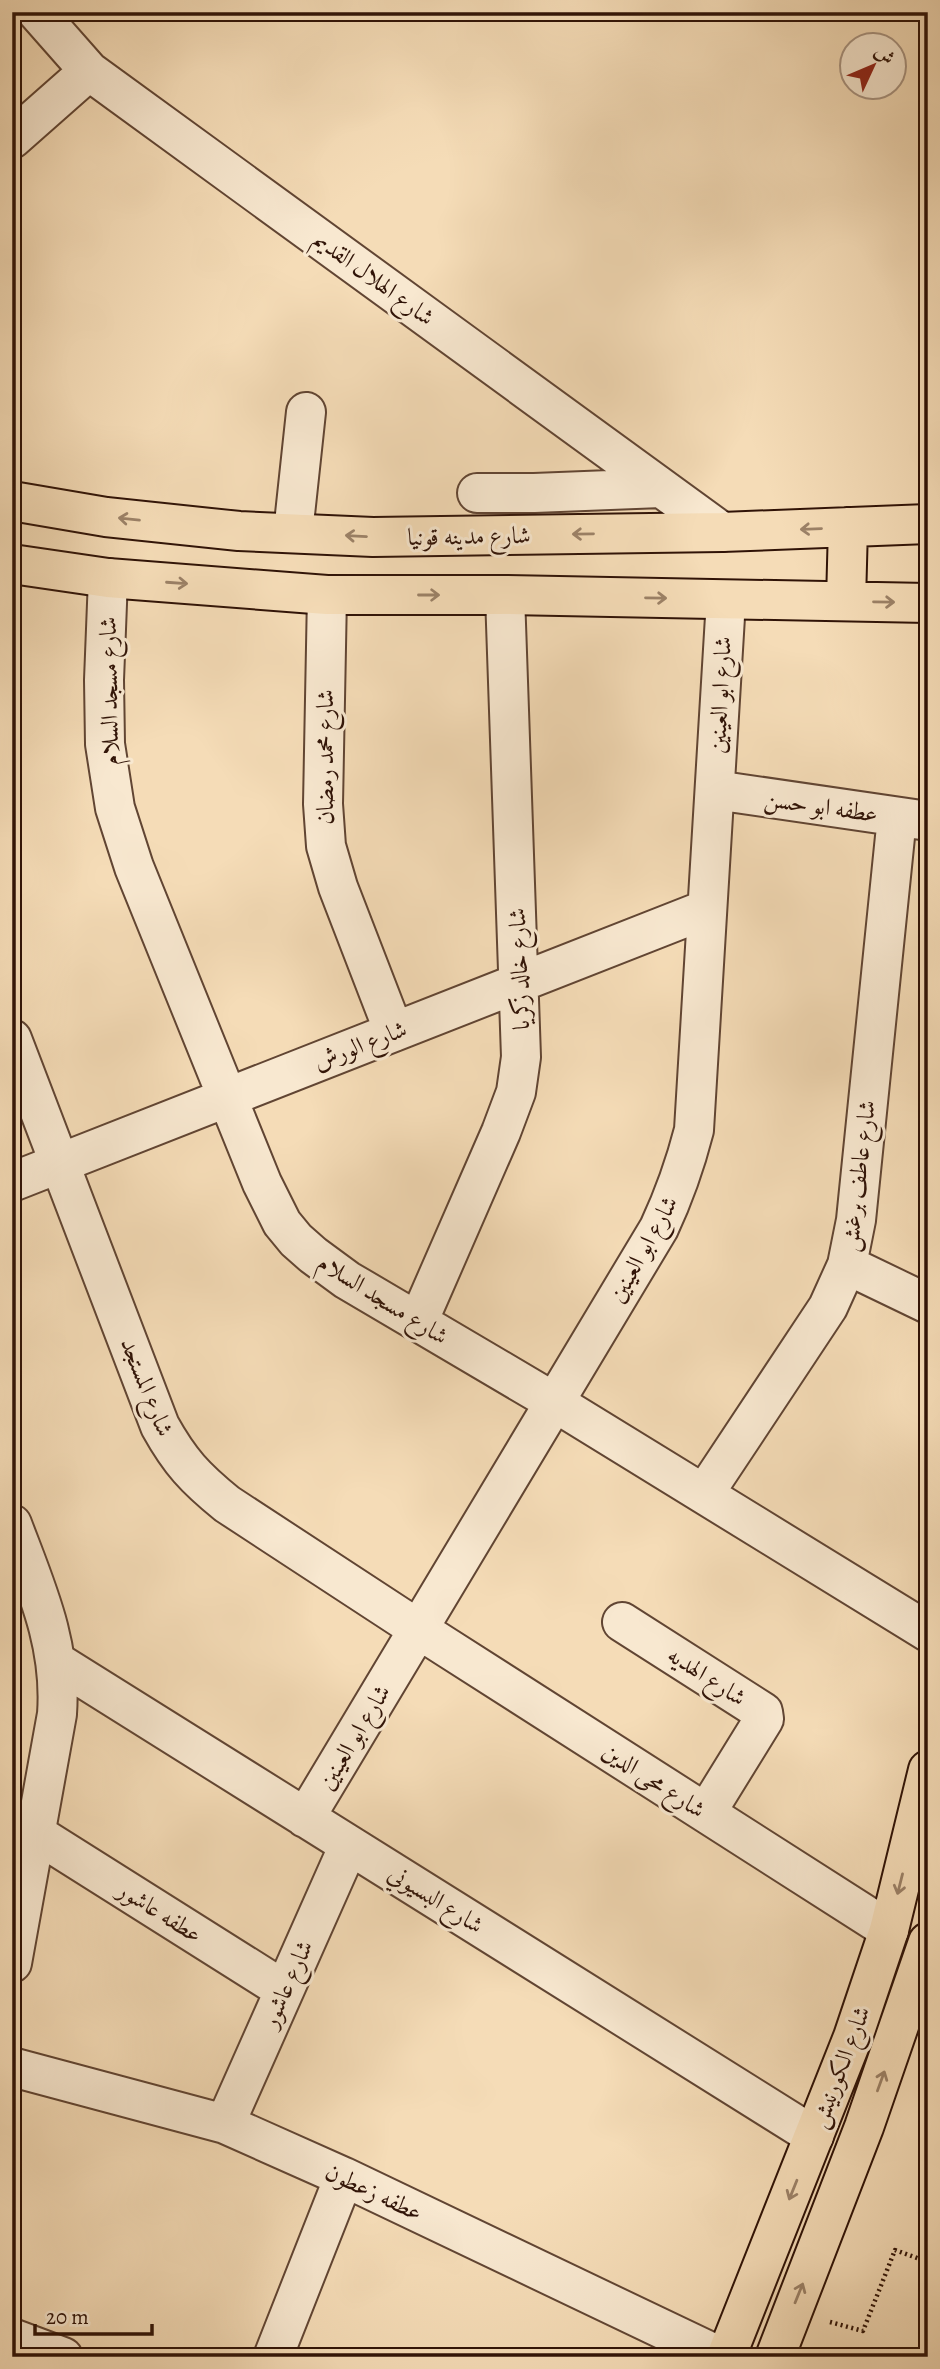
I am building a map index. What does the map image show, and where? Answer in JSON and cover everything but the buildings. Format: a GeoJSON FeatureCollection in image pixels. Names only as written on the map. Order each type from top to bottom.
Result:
{"type":"FeatureCollection","features":[{"type":"Feature","properties":{"kind":"main road","name":"شارع مدينه قونيا"},"geometry":{"type":"LineString","coordinates":[[12,501],[106,517],[239,531],[373,537],[722,532],[928,524]]}},
{"type":"Feature","properties":{"kind":"main road"},"geometry":{"type":"LineString","coordinates":[[846,601],[848,527]]}},
{"type":"Feature","properties":{"kind":"main road"},"geometry":{"type":"LineString","coordinates":[[12,564],[108,578],[327,595],[505,595],[928,603]]}},
{"type":"Feature","properties":{"kind":"main road","name":"شارع الكورنيش"},"geometry":{"type":"LineString","coordinates":[[726,2357],[853,2037],[889,1930],[928,1770]]}},
{"type":"Feature","properties":{"kind":"main road","name":"شارع الكورنيش"},"geometry":{"type":"LineString","coordinates":[[775,2357],[864,2127],[928,1942]]}},
{"type":"Feature","properties":{"kind":"street","name":"شارع الهلال القديم"},"geometry":{"type":"LineString","coordinates":[[37,12],[89,71],[722,532]]}},
{"type":"Feature","properties":{"kind":"street"},"geometry":{"type":"LineString","coordinates":[[12,139],[89,71]]}},
{"type":"Feature","properties":{"kind":"street"},"geometry":{"type":"LineString","coordinates":[[293,533],[306,412]]}},
{"type":"Feature","properties":{"kind":"street"},"geometry":{"type":"LineString","coordinates":[[477,493],[662,488]]}},
{"type":"Feature","properties":{"kind":"street","name":"شارع مسجد السلام"},"geometry":{"type":"LineString","coordinates":[[108,578],[104,680],[105,744],[115,808],[134,867],[271,1204],[282,1223],[313,1255],[347,1280],[554,1402],[928,1632]]}},
{"type":"Feature","properties":{"kind":"street","name":"شارع محمد رمضان"},"geometry":{"type":"LineString","coordinates":[[327,595],[323,804],[326,846],[338,887],[394,1032]]}},
{"type":"Feature","properties":{"kind":"street","name":"شارع خالد زكريا"},"geometry":{"type":"LineString","coordinates":[[418,1322],[501,1132],[516,1092],[522,1057],[505,595]]}},
{"type":"Feature","properties":{"kind":"street","name":"شارع ابو العينين"},"geometry":{"type":"LineString","coordinates":[[305,1818],[659,1228],[686,1164],[694,1130],[726,600]]}},
{"type":"Feature","properties":{"kind":"street","name":"عطفه ابو حسن"},"geometry":{"type":"LineString","coordinates":[[715,790],[913,819]]}},
{"type":"Feature","properties":{"kind":"street","name":"شارع عاطف برغش"},"geometry":{"type":"LineString","coordinates":[[704,1494],[828,1307],[847,1265],[856,1220],[913,819]]}},
{"type":"Feature","properties":{"kind":"street","name":"شارع الورش"},"geometry":{"type":"LineString","coordinates":[[12,1182],[707,909]]}},
{"type":"Feature","properties":{"kind":"street","name":"شارع المستجد"},"geometry":{"type":"LineString","coordinates":[[12,1039],[160,1426],[176,1455],[198,1481],[227,1504],[418,1629]]}},
{"type":"Feature","properties":{"kind":"street"},"geometry":{"type":"LineString","coordinates":[[847,1265],[928,1304]]}},
{"type":"Feature","properties":{"kind":"street"},"geometry":{"type":"LineString","coordinates":[[12,1524],[44,1610],[57,1662],[59,1689],[57,1714],[12,1963]]}},
{"type":"Feature","properties":{"kind":"street","name":"شارع الهديه"},"geometry":{"type":"LineString","coordinates":[[622,1622],[762,1712],[764,1719],[706,1813]]}},
{"type":"Feature","properties":{"kind":"street","name":"شارع محى الدين"},"geometry":{"type":"LineString","coordinates":[[418,1629],[889,1930]]}},
{"type":"Feature","properties":{"kind":"street","name":"شارع البسيوني"},"geometry":{"type":"LineString","coordinates":[[57,1662],[814,2136]]}},
{"type":"Feature","properties":{"kind":"street","name":"عطفه عاشور"},"geometry":{"type":"LineString","coordinates":[[35,1833],[284,1990]]}},
{"type":"Feature","properties":{"kind":"street","name":"شارع عاشور"},"geometry":{"type":"LineString","coordinates":[[225,2124],[349,1845]]}},
{"type":"Feature","properties":{"kind":"street","name":"عطفه زعطون"},"geometry":{"type":"LineString","coordinates":[[12,2067],[225,2124],[344,2177],[721,2357]]}},
{"type":"Feature","properties":{"kind":"street"},"geometry":{"type":"LineString","coordinates":[[273,2357],[344,2177]]}},
{"type":"Feature","properties":{"kind":"street"},"geometry":{"type":"LineString","coordinates":[[12,2338],[63,2357]]}},
{"type":"Feature","properties":{"kind":"path"},"geometry":{"type":"LineString","coordinates":[[863,2331],[895,2250],[928,2262]]}}]}
